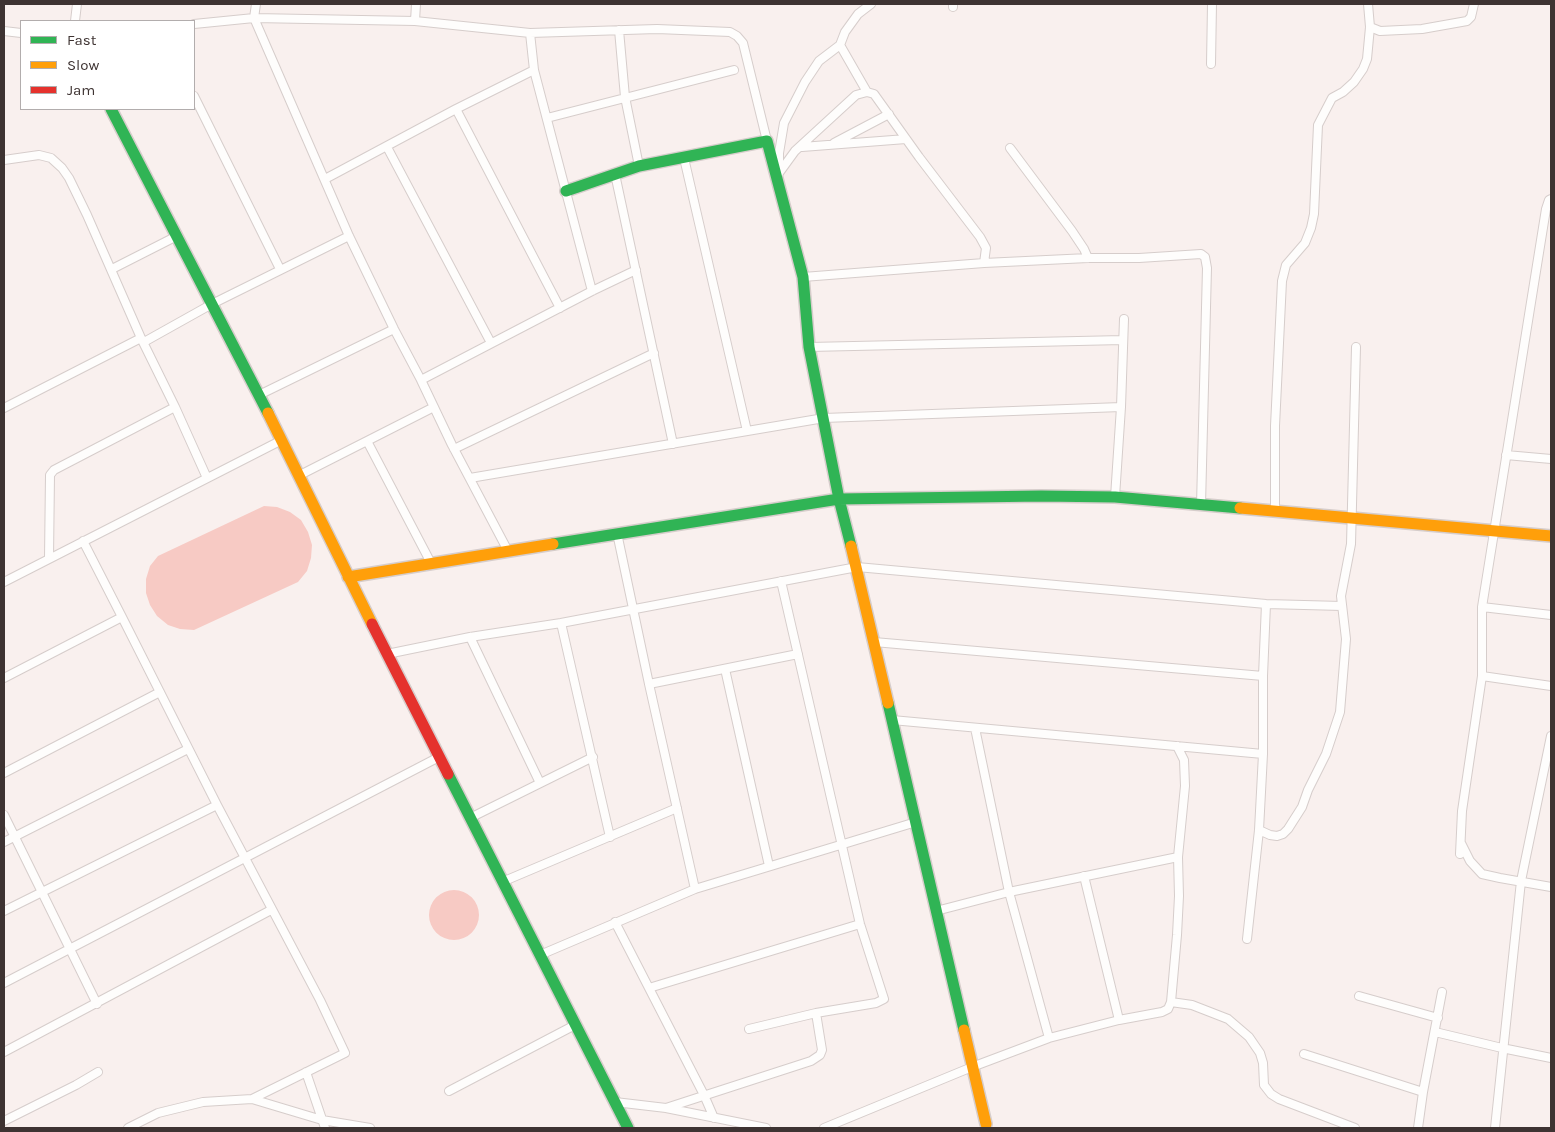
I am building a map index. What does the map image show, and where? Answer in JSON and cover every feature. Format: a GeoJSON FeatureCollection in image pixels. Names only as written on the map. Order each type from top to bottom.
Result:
{"type":"FeatureCollection","features":[{"type":"Feature","properties":{"kind":"street"},"geometry":{"type":"LineString","coordinates":[[75,20],[76,4]]}},
{"type":"Feature","properties":{"kind":"street"},"geometry":{"type":"LineString","coordinates":[[256,4],[254,18],[349,236],[454,449],[508,551]]}},
{"type":"Feature","properties":{"kind":"street"},"geometry":{"type":"LineString","coordinates":[[415,21],[416,4]]}},
{"type":"Feature","properties":{"kind":"street"},"geometry":{"type":"LineString","coordinates":[[774,153],[784,122],[805,82],[819,61],[840,45],[845,32],[858,14],[871,4]]}},
{"type":"Feature","properties":{"kind":"street"},"geometry":{"type":"LineString","coordinates":[[1211,64],[1212,4]]}},
{"type":"Feature","properties":{"kind":"street"},"geometry":{"type":"LineString","coordinates":[[1275,512],[1276,426],[1282,281],[1286,265],[1305,243],[1311,228],[1314,214],[1318,125],[1332,98],[1348,87],[1363,69],[1367,59],[1370,27],[1368,4]]}},
{"type":"Feature","properties":{"kind":"street"},"geometry":{"type":"LineString","coordinates":[[1370,27],[1380,31],[1422,29],[1467,20],[1471,17],[1474,4]]}},
{"type":"Feature","properties":{"kind":"street"},"geometry":{"type":"LineString","coordinates":[[195,24],[254,18],[415,21],[530,33],[619,30],[713,31],[730,32],[743,43],[767,141],[774,153],[803,277],[809,347],[839,499],[857,567],[986,1124]]}},
{"type":"Feature","properties":{"kind":"street"},"geometry":{"type":"LineString","coordinates":[[619,30],[625,97],[639,166]]}},
{"type":"Feature","properties":{"kind":"street"},"geometry":{"type":"LineString","coordinates":[[4,31],[20,33]]}},
{"type":"Feature","properties":{"kind":"street"},"geometry":{"type":"LineString","coordinates":[[530,33],[534,70],[592,291]]}},
{"type":"Feature","properties":{"kind":"street"},"geometry":{"type":"LineString","coordinates":[[840,45],[867,92]]}},
{"type":"Feature","properties":{"kind":"street"},"geometry":{"type":"LineString","coordinates":[[325,179],[534,70]]}},
{"type":"Feature","properties":{"kind":"street"},"geometry":{"type":"LineString","coordinates":[[547,118],[734,70]]}},
{"type":"Feature","properties":{"kind":"street"},"geometry":{"type":"LineString","coordinates":[[778,176],[798,149],[856,95],[867,92],[874,94],[980,237],[986,248],[984,263]]}},
{"type":"Feature","properties":{"kind":"street"},"geometry":{"type":"LineString","coordinates":[[195,98],[280,270]]}},
{"type":"Feature","properties":{"kind":"street"},"geometry":{"type":"LineString","coordinates":[[456,109],[560,308]]}},
{"type":"Feature","properties":{"kind":"street"},"geometry":{"type":"LineString","coordinates":[[112,110],[259,395],[348,577],[628,1128]]}},
{"type":"Feature","properties":{"kind":"street"},"geometry":{"type":"LineString","coordinates":[[832,144],[889,114]]}},
{"type":"Feature","properties":{"kind":"street"},"geometry":{"type":"LineString","coordinates":[[774,153],[832,144],[906,139]]}},
{"type":"Feature","properties":{"kind":"street"},"geometry":{"type":"LineString","coordinates":[[566,191],[639,166],[767,141]]}},
{"type":"Feature","properties":{"kind":"street"},"geometry":{"type":"LineString","coordinates":[[387,147],[491,343]]}},
{"type":"Feature","properties":{"kind":"street"},"geometry":{"type":"LineString","coordinates":[[1010,148],[1072,231],[1088,258]]}},
{"type":"Feature","properties":{"kind":"street"},"geometry":{"type":"LineString","coordinates":[[4,160],[39,155],[51,158],[69,178],[207,478]]}},
{"type":"Feature","properties":{"kind":"street"},"geometry":{"type":"LineString","coordinates":[[684,158],[747,432]]}},
{"type":"Feature","properties":{"kind":"street"},"geometry":{"type":"LineString","coordinates":[[615,174],[673,444]]}},
{"type":"Feature","properties":{"kind":"street"},"geometry":{"type":"LineString","coordinates":[[1460,854],[1462,811],[1482,676],[1482,607],[1546,209],[1551,199]]}},
{"type":"Feature","properties":{"kind":"street"},"geometry":{"type":"LineString","coordinates":[[112,269],[177,236]]}},
{"type":"Feature","properties":{"kind":"street"},"geometry":{"type":"LineString","coordinates":[[4,408],[349,236]]}},
{"type":"Feature","properties":{"kind":"street"},"geometry":{"type":"LineString","coordinates":[[803,277],[984,263],[1200,254],[1205,257],[1207,268],[1202,505]]}},
{"type":"Feature","properties":{"kind":"street"},"geometry":{"type":"LineString","coordinates":[[421,380],[636,270]]}},
{"type":"Feature","properties":{"kind":"street"},"geometry":{"type":"LineString","coordinates":[[1115,498],[1124,319]]}},
{"type":"Feature","properties":{"kind":"street"},"geometry":{"type":"LineString","coordinates":[[259,395],[394,329]]}},
{"type":"Feature","properties":{"kind":"street"},"geometry":{"type":"LineString","coordinates":[[809,347],[1123,340]]}},
{"type":"Feature","properties":{"kind":"street"},"geometry":{"type":"LineString","coordinates":[[1259,830],[1270,836],[1277,836],[1283,834],[1288,829],[1302,806],[1326,754],[1340,712],[1346,639],[1341,596],[1351,544],[1350,518],[1355,432],[1356,347]]}},
{"type":"Feature","properties":{"kind":"street"},"geometry":{"type":"LineString","coordinates":[[454,449],[654,353]]}},
{"type":"Feature","properties":{"kind":"street"},"geometry":{"type":"LineString","coordinates":[[470,478],[824,418],[1121,406]]}},
{"type":"Feature","properties":{"kind":"street"},"geometry":{"type":"LineString","coordinates":[[49,558],[50,475],[54,470],[175,407]]}},
{"type":"Feature","properties":{"kind":"street"},"geometry":{"type":"LineString","coordinates":[[298,476],[434,407]]}},
{"type":"Feature","properties":{"kind":"street"},"geometry":{"type":"LineString","coordinates":[[4,582],[280,441]]}},
{"type":"Feature","properties":{"kind":"street"},"geometry":{"type":"LineString","coordinates":[[367,441],[431,563]]}},
{"type":"Feature","properties":{"kind":"street"},"geometry":{"type":"LineString","coordinates":[[1506,455],[1551,459]]}},
{"type":"Feature","properties":{"kind":"street"},"geometry":{"type":"LineString","coordinates":[[348,577],[839,499],[1041,496],[1115,498],[1551,536]]}},
{"type":"Feature","properties":{"kind":"street"},"geometry":{"type":"LineString","coordinates":[[617,533],[696,889]]}},
{"type":"Feature","properties":{"kind":"street"},"geometry":{"type":"LineString","coordinates":[[83,541],[188,750],[320,1000],[345,1053],[252,1098],[203,1102],[158,1113],[128,1128]]}},
{"type":"Feature","properties":{"kind":"street"},"geometry":{"type":"LineString","coordinates":[[387,654],[470,637],[561,623],[857,567],[1266,604],[1342,606]]}},
{"type":"Feature","properties":{"kind":"street"},"geometry":{"type":"LineString","coordinates":[[749,1029],[816,1013],[876,1003],[884,999],[860,924],[781,581]]}},
{"type":"Feature","properties":{"kind":"street"},"geometry":{"type":"LineString","coordinates":[[1247,939],[1259,830],[1263,754],[1263,676],[1266,604]]}},
{"type":"Feature","properties":{"kind":"street"},"geometry":{"type":"LineString","coordinates":[[1482,607],[1551,615]]}},
{"type":"Feature","properties":{"kind":"street"},"geometry":{"type":"LineString","coordinates":[[4,678],[122,617]]}},
{"type":"Feature","properties":{"kind":"street"},"geometry":{"type":"LineString","coordinates":[[561,623],[610,837]]}},
{"type":"Feature","properties":{"kind":"street"},"geometry":{"type":"LineString","coordinates":[[470,637],[540,784]]}},
{"type":"Feature","properties":{"kind":"street"},"geometry":{"type":"LineString","coordinates":[[874,642],[1263,676]]}},
{"type":"Feature","properties":{"kind":"street"},"geometry":{"type":"LineString","coordinates":[[649,684],[798,654]]}},
{"type":"Feature","properties":{"kind":"street"},"geometry":{"type":"LineString","coordinates":[[725,669],[769,866]]}},
{"type":"Feature","properties":{"kind":"street"},"geometry":{"type":"LineString","coordinates":[[1482,676],[1551,686]]}},
{"type":"Feature","properties":{"kind":"street"},"geometry":{"type":"LineString","coordinates":[[4,773],[160,692]]}},
{"type":"Feature","properties":{"kind":"street"},"geometry":{"type":"LineString","coordinates":[[892,720],[1263,754]]}},
{"type":"Feature","properties":{"kind":"street"},"geometry":{"type":"LineString","coordinates":[[975,728],[1009,892],[1049,1038]]}},
{"type":"Feature","properties":{"kind":"street"},"geometry":{"type":"LineString","coordinates":[[1495,1128],[1521,881],[1551,736]]}},
{"type":"Feature","properties":{"kind":"street"},"geometry":{"type":"LineString","coordinates":[[824,1128],[972,1067],[1049,1038],[1168,1009],[1171,1002],[1178,925],[1178,857],[1185,786],[1184,760],[1178,746]]}},
{"type":"Feature","properties":{"kind":"street"},"geometry":{"type":"LineString","coordinates":[[4,842],[188,750]]}},
{"type":"Feature","properties":{"kind":"street"},"geometry":{"type":"LineString","coordinates":[[4,983],[439,757]]}},
{"type":"Feature","properties":{"kind":"street"},"geometry":{"type":"LineString","coordinates":[[470,818],[593,757]]}},
{"type":"Feature","properties":{"kind":"street"},"geometry":{"type":"LineString","coordinates":[[4,911],[217,805]]}},
{"type":"Feature","properties":{"kind":"street"},"geometry":{"type":"LineString","coordinates":[[502,882],[677,808]]}},
{"type":"Feature","properties":{"kind":"street"},"geometry":{"type":"LineString","coordinates":[[4,814],[98,1004]]}},
{"type":"Feature","properties":{"kind":"street"},"geometry":{"type":"LineString","coordinates":[[540,955],[696,889],[916,822]]}},
{"type":"Feature","properties":{"kind":"street"},"geometry":{"type":"LineString","coordinates":[[1461,842],[1470,861],[1482,874],[1551,887]]}},
{"type":"Feature","properties":{"kind":"street"},"geometry":{"type":"LineString","coordinates":[[936,911],[1009,892],[1178,857]]}},
{"type":"Feature","properties":{"kind":"street"},"geometry":{"type":"LineString","coordinates":[[1084,876],[1119,1020]]}},
{"type":"Feature","properties":{"kind":"street"},"geometry":{"type":"LineString","coordinates":[[4,1052],[98,1004],[271,910]]}},
{"type":"Feature","properties":{"kind":"street"},"geometry":{"type":"LineString","coordinates":[[615,922],[714,1118]]}},
{"type":"Feature","properties":{"kind":"street"},"geometry":{"type":"LineString","coordinates":[[649,988],[860,924]]}},
{"type":"Feature","properties":{"kind":"street"},"geometry":{"type":"LineString","coordinates":[[1418,1128],[1422,1092],[1442,992]]}},
{"type":"Feature","properties":{"kind":"street"},"geometry":{"type":"LineString","coordinates":[[1359,996],[1438,1018]]}},
{"type":"Feature","properties":{"kind":"street"},"geometry":{"type":"LineString","coordinates":[[1171,1002],[1192,1005],[1228,1019],[1249,1037],[1260,1053],[1263,1063],[1264,1085],[1271,1094],[1279,1099],[1355,1128]]}},
{"type":"Feature","properties":{"kind":"street"},"geometry":{"type":"LineString","coordinates":[[666,1108],[811,1061],[820,1055],[822,1050],[816,1013]]}},
{"type":"Feature","properties":{"kind":"street"},"geometry":{"type":"LineString","coordinates":[[449,1091],[575,1025]]}},
{"type":"Feature","properties":{"kind":"street"},"geometry":{"type":"LineString","coordinates":[[1435,1032],[1551,1058]]}},
{"type":"Feature","properties":{"kind":"street"},"geometry":{"type":"LineString","coordinates":[[1304,1054],[1422,1092]]}},
{"type":"Feature","properties":{"kind":"street"},"geometry":{"type":"LineString","coordinates":[[4,1121],[76,1086],[98,1072]]}},
{"type":"Feature","properties":{"kind":"street"},"geometry":{"type":"LineString","coordinates":[[306,1072],[325,1128]]}},
{"type":"Feature","properties":{"kind":"street"},"geometry":{"type":"LineString","coordinates":[[252,1098],[322,1120],[370,1128]]}},
{"type":"Feature","properties":{"kind":"street"},"geometry":{"type":"LineString","coordinates":[[615,1102],[666,1108],[766,1128]]}},
{"type":"Feature","properties":{"kind":"shaded area"},"geometry":{"type":"Polygon","coordinates":[[[264,506],[277,507],[290,512],[301,520],[308,532],[312,545],[311,558],[307,571],[298,582],[194,630],[180,629],[168,625],[157,616],[150,605],[146,593],[146,579],[150,566],[158,556],[264,506]]]}},
{"type":"Feature","properties":{"kind":"shaded area"},"geometry":{"type":"Polygon","coordinates":[[[459,890],[472,897],[478,905],[478,925],[472,933],[464,939],[449,940],[436,933],[430,925],[429,910],[436,897],[444,891],[459,890]]]}},
{"type":"Feature","properties":{"kind":"traffic: fast"},"geometry":{"type":"LineString","coordinates":[[112,110],[268,413]]}},
{"type":"Feature","properties":{"kind":"traffic: fast"},"geometry":{"type":"LineString","coordinates":[[566,191],[639,166],[767,141],[803,277],[809,347],[839,499],[851,546]]}},
{"type":"Feature","properties":{"kind":"traffic: fast"},"geometry":{"type":"LineString","coordinates":[[553,544],[839,499],[1041,496],[1115,497],[1240,508]]}},
{"type":"Feature","properties":{"kind":"traffic: fast"},"geometry":{"type":"LineString","coordinates":[[888,703],[964,1030]]}},
{"type":"Feature","properties":{"kind":"traffic: fast"},"geometry":{"type":"LineString","coordinates":[[448,774],[628,1128]]}},
{"type":"Feature","properties":{"kind":"traffic: slow"},"geometry":{"type":"LineString","coordinates":[[268,413],[372,624]]}},
{"type":"Feature","properties":{"kind":"traffic: slow"},"geometry":{"type":"LineString","coordinates":[[1240,508],[1551,536]]}},
{"type":"Feature","properties":{"kind":"traffic: slow"},"geometry":{"type":"LineString","coordinates":[[348,577],[553,544]]}},
{"type":"Feature","properties":{"kind":"traffic: slow"},"geometry":{"type":"LineString","coordinates":[[851,546],[888,703]]}},
{"type":"Feature","properties":{"kind":"traffic: slow"},"geometry":{"type":"LineString","coordinates":[[964,1030],[986,1124]]}},
{"type":"Feature","properties":{"kind":"traffic: jam"},"geometry":{"type":"LineString","coordinates":[[372,624],[448,774]]}}]}
